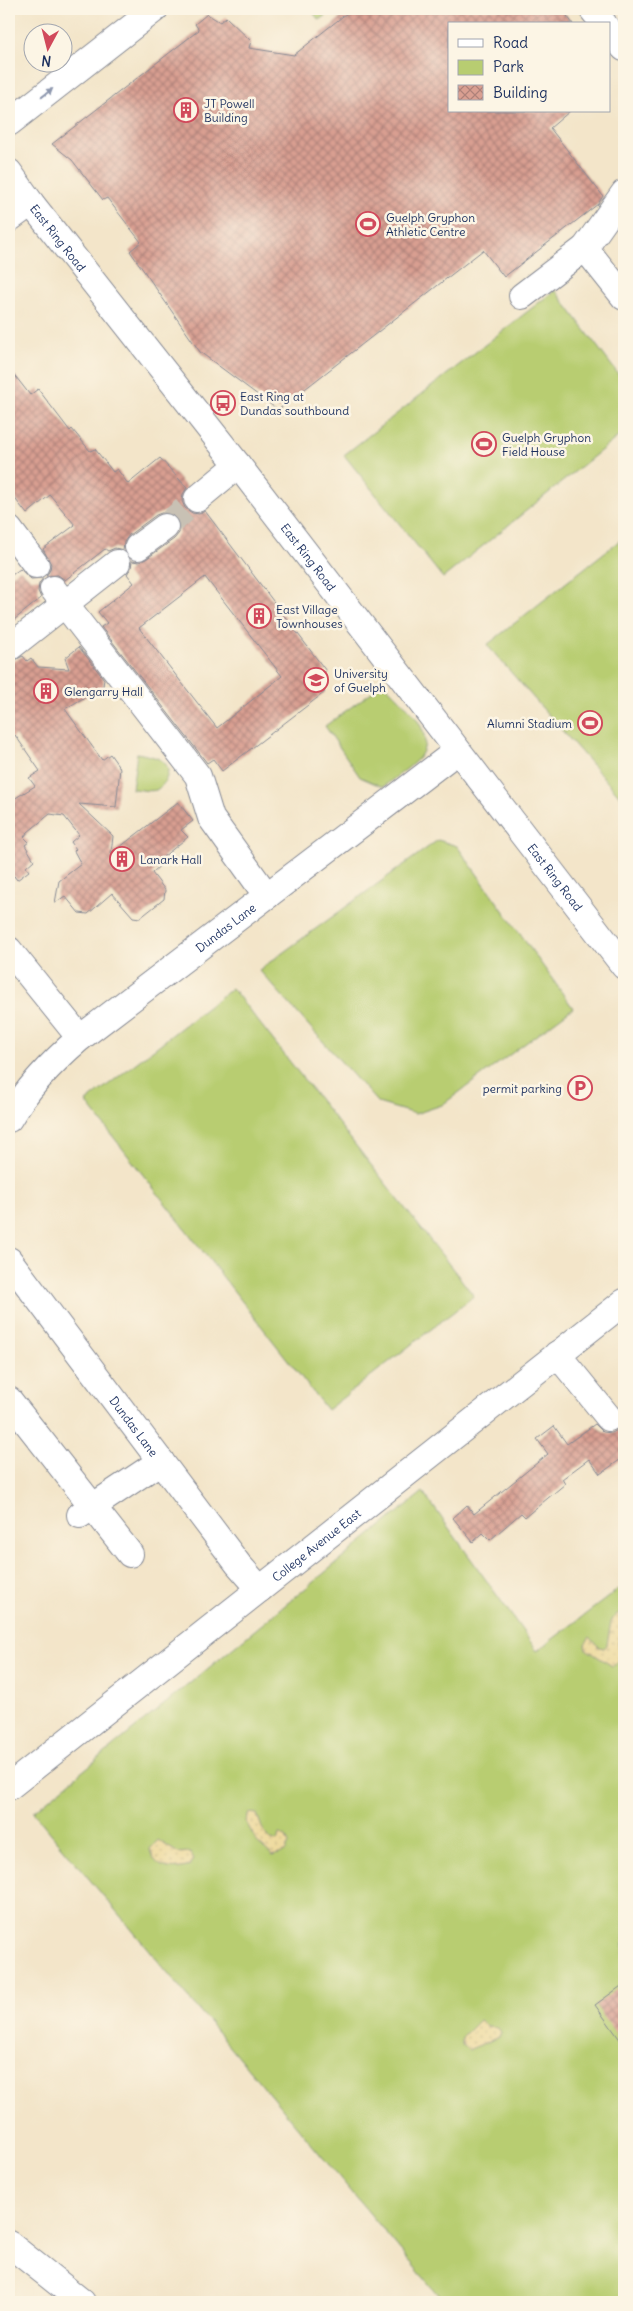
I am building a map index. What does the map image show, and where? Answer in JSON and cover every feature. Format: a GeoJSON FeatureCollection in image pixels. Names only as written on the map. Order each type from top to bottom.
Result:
{"type":"FeatureCollection","features":[{"type":"Feature","properties":{"kind":"street"},"geometry":{"type":"LineString","coordinates":[[9,123],[156,9]]}},
{"type":"Feature","properties":{"kind":"street"},"geometry":{"type":"LineString","coordinates":[[592,9],[602,22]]}},
{"type":"Feature","properties":{"kind":"street"},"geometry":{"type":"LineString","coordinates":[[610,31],[624,48]]}},
{"type":"Feature","properties":{"kind":"street","name":"East Ring Road"},"geometry":{"type":"LineString","coordinates":[[9,172],[31,203],[238,465],[624,966]]}},
{"type":"Feature","properties":{"kind":"street"},"geometry":{"type":"LineString","coordinates":[[522,296],[585,248],[624,193]]}},
{"type":"Feature","properties":{"kind":"street"},"geometry":{"type":"LineString","coordinates":[[9,219],[31,203]]}},
{"type":"Feature","properties":{"kind":"street"},"geometry":{"type":"LineString","coordinates":[[585,248],[624,297]]}},
{"type":"Feature","properties":{"kind":"street"},"geometry":{"type":"LineString","coordinates":[[197,500],[238,465]]}},
{"type":"Feature","properties":{"kind":"street"},"geometry":{"type":"LineString","coordinates":[[138,547],[165,526]]}},
{"type":"Feature","properties":{"kind":"street"},"geometry":{"type":"LineString","coordinates":[[9,529],[36,564]]}},
{"type":"Feature","properties":{"kind":"street"},"geometry":{"type":"LineString","coordinates":[[9,648],[58,597],[117,563]]}},
{"type":"Feature","properties":{"kind":"street"},"geometry":{"type":"LineString","coordinates":[[58,597],[198,776],[211,818],[266,896]]}},
{"type":"Feature","properties":{"kind":"street","name":"Dundas Lane"},"geometry":{"type":"LineString","coordinates":[[9,1119],[21,1098],[31,1086],[80,1038],[457,751]]}},
{"type":"Feature","properties":{"kind":"street"},"geometry":{"type":"LineString","coordinates":[[9,950],[80,1038]]}},
{"type":"Feature","properties":{"kind":"street","name":"Dundas Lane"},"geometry":{"type":"LineString","coordinates":[[9,1260],[238,1564],[260,1590]]}},
{"type":"Feature","properties":{"kind":"street","name":"College Avenue East"},"geometry":{"type":"LineString","coordinates":[[9,1787],[624,1302]]}},
{"type":"Feature","properties":{"kind":"street"},"geometry":{"type":"LineString","coordinates":[[557,1354],[609,1418]]}},
{"type":"Feature","properties":{"kind":"street"},"geometry":{"type":"LineString","coordinates":[[9,1400],[86,1511],[130,1554]]}},
{"type":"Feature","properties":{"kind":"street"},"geometry":{"type":"LineString","coordinates":[[86,1511],[161,1461]]}},
{"type":"Feature","properties":{"kind":"street"},"geometry":{"type":"LineString","coordinates":[[9,2244],[82,2302]]}},
{"type":"Feature","properties":{"kind":"green space"},"geometry":{"type":"Polygon","coordinates":[[[310,9],[334,9],[319,20],[310,9]]]}},
{"type":"Feature","properties":{"kind":"green space","name":"Guelph Gryphon Field House"},"geometry":{"type":"Polygon","coordinates":[[[555,290],[624,382],[624,432],[443,578],[344,455],[555,290]]]}},
{"type":"Feature","properties":{"kind":"green space","name":"Alumni Stadium"},"geometry":{"type":"Polygon","coordinates":[[[624,537],[624,801],[487,645],[624,537]]]}},
{"type":"Feature","properties":{"kind":"green space"},"geometry":{"type":"Polygon","coordinates":[[[384,683],[416,718],[425,739],[423,750],[417,760],[383,787],[360,777],[325,726],[384,683]]]}},
{"type":"Feature","properties":{"kind":"green space"},"geometry":{"type":"Polygon","coordinates":[[[137,753],[155,757],[167,767],[168,772],[165,781],[156,790],[132,789],[137,753]]]}},
{"type":"Feature","properties":{"kind":"green space"},"geometry":{"type":"Polygon","coordinates":[[[438,840],[457,846],[573,1008],[442,1105],[415,1114],[378,1103],[259,970],[438,840]]]}},
{"type":"Feature","properties":{"kind":"green space"},"geometry":{"type":"Polygon","coordinates":[[[232,988],[474,1296],[327,1410],[86,1102],[232,988]]]}},
{"type":"Feature","properties":{"kind":"green space"},"geometry":{"type":"Polygon","coordinates":[[[423,1492],[537,1651],[624,1585],[624,2302],[444,2302],[33,1812],[423,1492]]]}},
{"type":"Feature","properties":{"kind":"sand"},"geometry":{"type":"Polygon","coordinates":[[[618,1613],[624,1619],[624,1633],[621,1634],[618,1643],[621,1657],[612,1666],[586,1649],[585,1644],[590,1637],[599,1647],[604,1648],[607,1645],[611,1621],[618,1613]]]}},
{"type":"Feature","properties":{"kind":"sand"},"geometry":{"type":"Polygon","coordinates":[[[249,1813],[257,1814],[262,1828],[271,1840],[277,1841],[279,1834],[286,1837],[289,1844],[285,1852],[273,1856],[257,1842],[246,1822],[249,1813]]]}},
{"type":"Feature","properties":{"kind":"sand"},"geometry":{"type":"Polygon","coordinates":[[[158,1840],[178,1853],[190,1852],[194,1859],[190,1866],[171,1868],[160,1865],[152,1856],[150,1849],[158,1840]]]}},
{"type":"Feature","properties":{"kind":"sand"},"geometry":{"type":"Polygon","coordinates":[[[479,2020],[487,2026],[497,2027],[501,2032],[499,2037],[468,2050],[462,2045],[462,2037],[479,2020]]]}},
{"type":"Feature","properties":{"kind":"building","name":"Guelph Gryphon Athletic Centre"},"geometry":{"type":"Polygon","coordinates":[[[352,9],[562,9],[572,22],[448,22],[448,112],[569,112],[550,128],[603,196],[598,204],[504,277],[483,250],[278,410],[200,352],[130,251],[141,242],[107,198],[103,200],[72,160],[52,144],[199,30],[195,24],[207,14],[220,22],[226,17],[251,41],[249,48],[294,55],[352,9]]]}},
{"type":"Feature","properties":{"kind":"building"},"geometry":{"type":"Polygon","coordinates":[[[9,368],[30,395],[38,389],[70,431],[72,429],[90,451],[95,449],[113,472],[117,469],[128,484],[160,458],[187,488],[183,494],[182,501],[185,508],[192,513],[199,514],[205,511],[326,671],[315,681],[325,692],[222,771],[213,759],[207,763],[101,627],[107,623],[98,612],[134,583],[127,574],[131,568],[132,561],[139,562],[146,559],[174,539],[179,533],[180,526],[177,518],[170,513],[164,512],[156,515],[129,535],[124,542],[123,550],[115,548],[108,551],[105,549],[65,580],[58,575],[46,576],[51,564],[43,549],[75,525],[50,495],[27,514],[9,491],[9,368]],[[205,577],[139,628],[217,728],[282,676],[205,577]]]}},
{"type":"Feature","properties":{"kind":"building"},"geometry":{"type":"Polygon","coordinates":[[[20,569],[31,579],[43,578],[39,584],[38,591],[41,598],[9,624],[9,577],[20,569]]]}},
{"type":"Feature","properties":{"kind":"building"},"geometry":{"type":"Polygon","coordinates":[[[79,647],[104,679],[103,686],[65,709],[102,760],[110,754],[120,768],[116,807],[79,804],[113,836],[111,854],[178,802],[193,821],[181,830],[188,837],[163,857],[166,860],[152,873],[165,890],[164,899],[140,918],[133,917],[112,893],[88,914],[79,913],[65,896],[55,903],[59,881],[81,864],[74,851],[76,849],[71,842],[79,835],[64,816],[50,814],[28,832],[24,837],[29,842],[25,845],[34,860],[26,867],[29,871],[17,880],[14,876],[9,880],[9,802],[35,786],[29,778],[40,771],[15,735],[9,740],[9,663],[23,656],[27,661],[31,658],[38,667],[69,669],[65,658],[79,647]]]}},
{"type":"Feature","properties":{"kind":"building"},"geometry":{"type":"Polygon","coordinates":[[[624,1403],[624,1415],[619,1406],[624,1403]]]}},
{"type":"Feature","properties":{"kind":"building"},"geometry":{"type":"Polygon","coordinates":[[[624,1415],[624,1457],[600,1474],[589,1459],[562,1479],[565,1484],[525,1517],[521,1513],[490,1540],[483,1533],[473,1542],[453,1518],[467,1505],[474,1514],[548,1454],[537,1439],[554,1426],[567,1444],[595,1424],[603,1432],[612,1433],[623,1424],[624,1415]]]}},
{"type":"Feature","properties":{"kind":"building"},"geometry":{"type":"Polygon","coordinates":[[[624,1984],[624,2045],[595,2005],[624,1984]]]}},
{"type":"Feature","properties":{"kind":"tunnel"},"geometry":{"type":"LineString","coordinates":[[165,527],[197,499]]}},
{"type":"Feature","properties":{"kind":"place","name":"JT Powell Building"},"geometry":{"type":"Point","coordinates":[186,110]}},
{"type":"Feature","properties":{"kind":"place","name":"Guelph Gryphon Athletic Centre"},"geometry":{"type":"Point","coordinates":[368,224]}},
{"type":"Feature","properties":{"kind":"place","name":"East Ring at Dundas southbound"},"geometry":{"type":"Point","coordinates":[223,403]}},
{"type":"Feature","properties":{"kind":"place","name":"Guelph Gryphon Field House"},"geometry":{"type":"Point","coordinates":[484,444]}},
{"type":"Feature","properties":{"kind":"place","name":"East Village Townhouses"},"geometry":{"type":"Point","coordinates":[259,616]}},
{"type":"Feature","properties":{"kind":"place","name":"University of Guelph"},"geometry":{"type":"Point","coordinates":[316,680]}},
{"type":"Feature","properties":{"kind":"place","name":"Glengarry Hall"},"geometry":{"type":"Point","coordinates":[46,691]}},
{"type":"Feature","properties":{"kind":"place","name":"Alumni Stadium"},"geometry":{"type":"Point","coordinates":[590,723]}},
{"type":"Feature","properties":{"kind":"place","name":"Lanark Hall"},"geometry":{"type":"Point","coordinates":[122,859]}},
{"type":"Feature","properties":{"kind":"place","name":"permit parking"},"geometry":{"type":"Point","coordinates":[580,1088]}}]}
